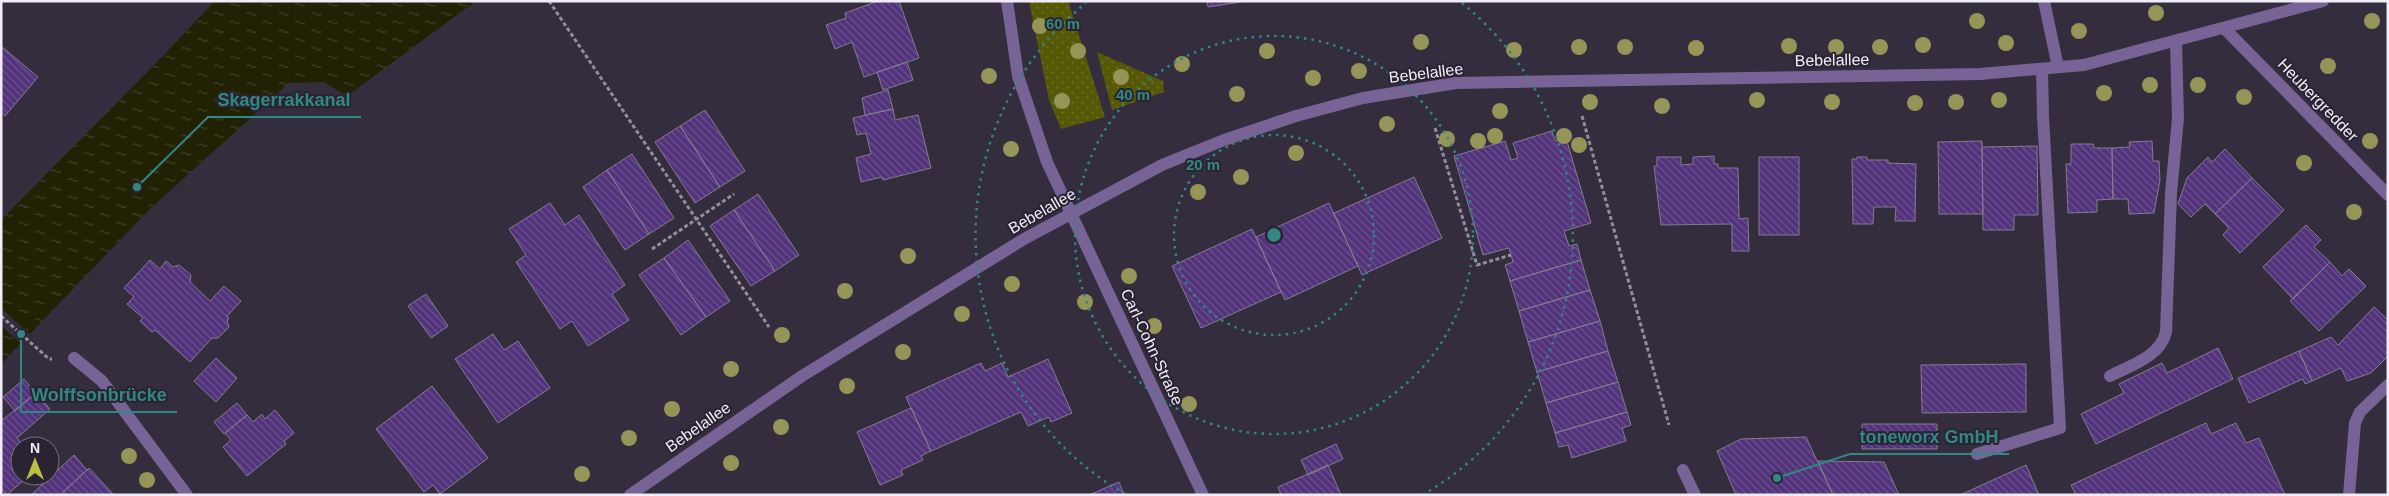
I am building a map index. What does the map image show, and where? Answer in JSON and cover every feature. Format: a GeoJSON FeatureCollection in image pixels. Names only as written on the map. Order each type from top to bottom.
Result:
{"type":"FeatureCollection","features":[{"type":"Feature","properties":{"kind":"street","name":"Carl-Cohn-Straße"},"geometry":{"type":"LineString","coordinates":[[1007,1],[1018,76],[1047,162],[1203,495]]}},
{"type":"Feature","properties":{"kind":"street"},"geometry":{"type":"LineString","coordinates":[[2044,1],[2058,67]]}},
{"type":"Feature","properties":{"kind":"street","name":"Bebelallee"},"geometry":{"type":"LineString","coordinates":[[630,495],[802,376],[1024,239],[1162,165],[1224,140],[1296,116],[1363,98],[1456,84],[1980,74],[2084,65],[2225,29],[2320,2]]}},
{"type":"Feature","properties":{"kind":"street","name":"Heubergredder"},"geometry":{"type":"LineString","coordinates":[[2225,29],[2388,195]]}},
{"type":"Feature","properties":{"kind":"street"},"geometry":{"type":"LineString","coordinates":[[2110,376],[2153,353],[2164,342],[2166,332],[2171,193],[2178,118],[2176,41]]}},
{"type":"Feature","properties":{"kind":"street"},"geometry":{"type":"LineString","coordinates":[[1977,454],[2060,428],[2042,68]]}},
{"type":"Feature","properties":{"kind":"street"},"geometry":{"type":"LineString","coordinates":[[74,358],[102,380],[187,495]]}},
{"type":"Feature","properties":{"kind":"street"},"geometry":{"type":"LineString","coordinates":[[2349,495],[2355,423],[2360,412],[2388,385]]}},
{"type":"Feature","properties":{"kind":"street"},"geometry":{"type":"LineString","coordinates":[[1683,470],[1694,495]]}},
{"type":"Feature","properties":{"kind":"path"},"geometry":{"type":"LineString","coordinates":[[549,1],[694,219],[769,327]]}},
{"type":"Feature","properties":{"kind":"path"},"geometry":{"type":"LineString","coordinates":[[1582,116],[1669,425]]}},
{"type":"Feature","properties":{"kind":"path"},"geometry":{"type":"LineString","coordinates":[[1435,128],[1477,265],[1511,255]]}},
{"type":"Feature","properties":{"kind":"path"},"geometry":{"type":"LineString","coordinates":[[652,249],[694,219],[734,194]]}},
{"type":"Feature","properties":{"kind":"path"},"geometry":{"type":"LineString","coordinates":[[1,316],[49,360]]}},
{"type":"Feature","properties":{"kind":"shaded area"},"geometry":{"type":"Polygon","coordinates":[[[1029,1],[1068,1],[1105,117],[1061,129],[1049,100],[1029,1]]]}},
{"type":"Feature","properties":{"kind":"shaded area"},"geometry":{"type":"Polygon","coordinates":[[[1097,52],[1163,81],[1164,92],[1112,110],[1097,52]]]}},
{"type":"Feature","properties":{"kind":"water"},"geometry":{"type":"Polygon","coordinates":[[[215,1],[476,1],[347,96],[324,82],[289,83],[151,208],[1,364],[1,220],[215,1]]]}},
{"type":"Feature","properties":{"kind":"pier"},"geometry":{"type":"Polygon","coordinates":[[[1,308],[32,336],[23,345],[1,326],[1,308]]]}},
{"type":"Feature","properties":{"kind":"building"},"geometry":{"type":"Polygon","coordinates":[[[878,1],[899,1],[919,58],[864,77],[852,42],[835,49],[826,25],[846,18],[845,13],[878,1]]]}},
{"type":"Feature","properties":{"kind":"building"},"geometry":{"type":"Polygon","coordinates":[[[1207,1],[1247,1],[1208,7],[1207,1]]]}},
{"type":"Feature","properties":{"kind":"building"},"geometry":{"type":"Polygon","coordinates":[[[1,46],[38,77],[5,116],[1,112],[1,46]]]}},
{"type":"Feature","properties":{"kind":"building"},"geometry":{"type":"Polygon","coordinates":[[[907,62],[913,80],[883,90],[877,72],[907,62]]]}},
{"type":"Feature","properties":{"kind":"building"},"geometry":{"type":"Polygon","coordinates":[[[888,90],[893,109],[865,115],[862,98],[888,90]]]}},
{"type":"Feature","properties":{"kind":"building"},"geometry":{"type":"Polygon","coordinates":[[[893,109],[895,120],[918,115],[931,168],[883,180],[882,177],[861,182],[856,158],[871,154],[866,133],[857,135],[853,118],[893,109]]]}},
{"type":"Feature","properties":{"kind":"building"},"geometry":{"type":"Polygon","coordinates":[[[705,110],[745,171],[720,187],[680,126],[705,110]]]}},
{"type":"Feature","properties":{"kind":"building"},"geometry":{"type":"Polygon","coordinates":[[[680,126],[720,187],[695,203],[655,142],[680,126]]]}},
{"type":"Feature","properties":{"kind":"building"},"geometry":{"type":"Polygon","coordinates":[[[1552,131],[1555,141],[1566,138],[1591,223],[1564,231],[1569,246],[1577,244],[1581,260],[1510,281],[1505,265],[1513,262],[1509,248],[1483,255],[1454,156],[1505,141],[1511,160],[1518,158],[1513,143],[1552,131]]]}},
{"type":"Feature","properties":{"kind":"building"},"geometry":{"type":"Polygon","coordinates":[[[1982,141],[1983,214],[1939,214],[1938,142],[1982,141]]]}},
{"type":"Feature","properties":{"kind":"building"},"geometry":{"type":"Polygon","coordinates":[[[2152,141],[2153,161],[2159,161],[2160,180],[2154,213],[2129,214],[2128,199],[2113,199],[2112,148],[2130,147],[2129,142],[2152,141]]]}},
{"type":"Feature","properties":{"kind":"building"},"geometry":{"type":"Polygon","coordinates":[[[2071,144],[2093,144],[2094,148],[2112,148],[2113,199],[2097,200],[2097,212],[2068,213],[2066,164],[2071,164],[2071,144]]]}},
{"type":"Feature","properties":{"kind":"building"},"geometry":{"type":"Polygon","coordinates":[[[2037,146],[2038,215],[2014,215],[2014,230],[1983,230],[1982,147],[2037,146]]]}},
{"type":"Feature","properties":{"kind":"building"},"geometry":{"type":"Polygon","coordinates":[[[2225,149],[2252,178],[2215,214],[2205,204],[2191,217],[2178,204],[2187,178],[2208,157],[2212,162],[2225,149]]]}},
{"type":"Feature","properties":{"kind":"building"},"geometry":{"type":"Polygon","coordinates":[[[632,154],[674,218],[649,234],[607,170],[632,154]]]}},
{"type":"Feature","properties":{"kind":"building"},"geometry":{"type":"Polygon","coordinates":[[[1714,156],[1714,164],[1718,164],[1718,168],[1738,168],[1739,219],[1748,218],[1749,251],[1732,251],[1732,224],[1661,225],[1654,166],[1657,166],[1657,157],[1681,157],[1681,165],[1693,164],[1693,157],[1714,156]]]}},
{"type":"Feature","properties":{"kind":"building"},"geometry":{"type":"Polygon","coordinates":[[[1759,157],[1799,157],[1799,235],[1759,235],[1759,157]]]}},
{"type":"Feature","properties":{"kind":"building"},"geometry":{"type":"Polygon","coordinates":[[[1857,157],[1867,157],[1867,160],[1888,160],[1888,163],[1916,164],[1915,221],[1895,221],[1896,207],[1874,207],[1873,224],[1853,224],[1852,159],[1857,159],[1857,157]]]}},
{"type":"Feature","properties":{"kind":"building"},"geometry":{"type":"Polygon","coordinates":[[[607,170],[649,234],[625,250],[583,187],[607,170]]]}},
{"type":"Feature","properties":{"kind":"building"},"geometry":{"type":"Polygon","coordinates":[[[1414,177],[1442,238],[1362,275],[1334,213],[1414,177]]]}},
{"type":"Feature","properties":{"kind":"building"},"geometry":{"type":"Polygon","coordinates":[[[2252,178],[2284,210],[2240,253],[2223,235],[2229,228],[2215,214],[2252,178]]]}},
{"type":"Feature","properties":{"kind":"building"},"geometry":{"type":"Polygon","coordinates":[[[758,194],[799,255],[775,271],[734,210],[758,194]]]}},
{"type":"Feature","properties":{"kind":"building"},"geometry":{"type":"Polygon","coordinates":[[[550,203],[565,225],[579,215],[625,285],[612,294],[629,320],[588,346],[572,321],[560,329],[516,262],[526,255],[509,229],[550,203]]]}},
{"type":"Feature","properties":{"kind":"building"},"geometry":{"type":"Polygon","coordinates":[[[1329,203],[1358,266],[1285,300],[1256,237],[1329,203]]]}},
{"type":"Feature","properties":{"kind":"building"},"geometry":{"type":"Polygon","coordinates":[[[734,210],[775,271],[751,286],[710,226],[734,210]]]}},
{"type":"Feature","properties":{"kind":"building"},"geometry":{"type":"Polygon","coordinates":[[[2306,225],[2321,240],[2314,247],[2330,262],[2293,299],[2263,267],[2306,225]]]}},
{"type":"Feature","properties":{"kind":"building"},"geometry":{"type":"Polygon","coordinates":[[[1252,229],[1281,292],[1201,328],[1172,266],[1252,229]]]}},
{"type":"Feature","properties":{"kind":"building"},"geometry":{"type":"Polygon","coordinates":[[[688,240],[730,301],[706,317],[664,258],[688,240]]]}},
{"type":"Feature","properties":{"kind":"building"},"geometry":{"type":"Polygon","coordinates":[[[664,258],[706,317],[681,335],[639,275],[664,258]]]}},
{"type":"Feature","properties":{"kind":"building"},"geometry":{"type":"Polygon","coordinates":[[[150,260],[160,269],[166,261],[173,267],[179,265],[191,275],[190,282],[210,301],[224,286],[241,301],[227,316],[229,318],[227,321],[229,327],[218,338],[212,338],[190,362],[155,330],[152,332],[140,321],[143,318],[127,304],[134,297],[124,288],[150,260]]]}},
{"type":"Feature","properties":{"kind":"building"},"geometry":{"type":"Polygon","coordinates":[[[1581,260],[1590,290],[1519,311],[1510,281],[1581,260]]]}},
{"type":"Feature","properties":{"kind":"building"},"geometry":{"type":"Polygon","coordinates":[[[2330,262],[2342,276],[2349,269],[2366,286],[2319,331],[2290,301],[2330,262]]]}},
{"type":"Feature","properties":{"kind":"building"},"geometry":{"type":"Polygon","coordinates":[[[1590,290],[1600,321],[1528,342],[1519,311],[1590,290]]]}},
{"type":"Feature","properties":{"kind":"building"},"geometry":{"type":"Polygon","coordinates":[[[426,294],[448,326],[431,338],[408,306],[426,294]]]}},
{"type":"Feature","properties":{"kind":"building"},"geometry":{"type":"Polygon","coordinates":[[[2374,307],[2388,320],[2388,356],[2371,373],[2347,381],[2341,368],[2312,381],[2299,351],[2331,337],[2338,345],[2374,307]]]}},
{"type":"Feature","properties":{"kind":"building"},"geometry":{"type":"Polygon","coordinates":[[[1600,321],[1608,351],[1537,372],[1528,342],[1600,321]]]}},
{"type":"Feature","properties":{"kind":"building"},"geometry":{"type":"Polygon","coordinates":[[[493,334],[504,350],[518,341],[550,388],[498,423],[455,359],[493,334]]]}},
{"type":"Feature","properties":{"kind":"building"},"geometry":{"type":"Polygon","coordinates":[[[2218,348],[2233,379],[2096,444],[2081,414],[2124,393],[2119,384],[2162,363],[2167,373],[2218,348]]]}},
{"type":"Feature","properties":{"kind":"building"},"geometry":{"type":"Polygon","coordinates":[[[1608,351],[1618,382],[1546,403],[1537,372],[1608,351]]]}},
{"type":"Feature","properties":{"kind":"building"},"geometry":{"type":"Polygon","coordinates":[[[2299,351],[2312,381],[2305,384],[2303,379],[2249,403],[2238,378],[2299,351]]]}},
{"type":"Feature","properties":{"kind":"building"},"geometry":{"type":"Polygon","coordinates":[[[216,358],[237,378],[216,402],[194,381],[216,358]]]}},
{"type":"Feature","properties":{"kind":"building"},"geometry":{"type":"Polygon","coordinates":[[[1048,359],[1072,413],[1051,422],[1049,417],[1028,426],[1021,412],[931,451],[906,397],[981,363],[985,371],[1002,363],[1008,377],[1048,359]]]}},
{"type":"Feature","properties":{"kind":"building"},"geometry":{"type":"Polygon","coordinates":[[[2026,364],[2026,412],[1922,413],[1921,365],[2026,364]]]}},
{"type":"Feature","properties":{"kind":"building"},"geometry":{"type":"Polygon","coordinates":[[[24,379],[36,393],[15,411],[3,397],[24,379]]]}},
{"type":"Feature","properties":{"kind":"building"},"geometry":{"type":"Polygon","coordinates":[[[1618,382],[1627,412],[1555,433],[1546,403],[1618,382]]]}},
{"type":"Feature","properties":{"kind":"building"},"geometry":{"type":"Polygon","coordinates":[[[432,386],[488,458],[440,494],[433,485],[424,492],[376,429],[432,386]]]}},
{"type":"Feature","properties":{"kind":"building"},"geometry":{"type":"Polygon","coordinates":[[[36,393],[50,409],[19,436],[10,436],[10,486],[17,486],[7,495],[1,488],[1,421],[36,393]]]}},
{"type":"Feature","properties":{"kind":"building"},"geometry":{"type":"Polygon","coordinates":[[[237,403],[247,415],[224,434],[214,422],[237,403]]]}},
{"type":"Feature","properties":{"kind":"building"},"geometry":{"type":"Polygon","coordinates":[[[911,408],[931,451],[921,456],[923,460],[901,470],[903,475],[880,485],[857,432],[911,408]]]}},
{"type":"Feature","properties":{"kind":"building"},"geometry":{"type":"Polygon","coordinates":[[[275,410],[294,433],[284,441],[286,444],[247,476],[223,447],[231,440],[225,433],[247,415],[253,422],[262,414],[265,419],[275,410]]]}},
{"type":"Feature","properties":{"kind":"building"},"geometry":{"type":"Polygon","coordinates":[[[1627,412],[1631,425],[1622,428],[1626,441],[1572,458],[1568,445],[1559,447],[1555,433],[1627,412]]]}},
{"type":"Feature","properties":{"kind":"building"},"geometry":{"type":"Polygon","coordinates":[[[2206,423],[2211,434],[2236,423],[2246,443],[2259,438],[2285,495],[2076,495],[2071,485],[2206,423]]]}},
{"type":"Feature","properties":{"kind":"building"},"geometry":{"type":"Polygon","coordinates":[[[1862,424],[1937,424],[1937,449],[1862,449],[1862,424]]]}},
{"type":"Feature","properties":{"kind":"building"},"geometry":{"type":"Polygon","coordinates":[[[1806,437],[1833,495],[1736,495],[1717,451],[1741,439],[1806,437]]]}},
{"type":"Feature","properties":{"kind":"building"},"geometry":{"type":"Polygon","coordinates":[[[1336,444],[1343,459],[1308,475],[1301,460],[1336,444]]]}},
{"type":"Feature","properties":{"kind":"building"},"geometry":{"type":"Polygon","coordinates":[[[74,455],[87,470],[60,495],[31,495],[41,486],[60,486],[60,468],[74,455]]]}},
{"type":"Feature","properties":{"kind":"building"},"geometry":{"type":"Polygon","coordinates":[[[1818,461],[1884,462],[1899,495],[1833,495],[1818,461]]]}},
{"type":"Feature","properties":{"kind":"building"},"geometry":{"type":"Polygon","coordinates":[[[1328,465],[1341,495],[1281,495],[1278,487],[1328,465]]]}},
{"type":"Feature","properties":{"kind":"building"},"geometry":{"type":"Polygon","coordinates":[[[2026,465],[2039,495],[1960,495],[2026,465]]]}},
{"type":"Feature","properties":{"kind":"building"},"geometry":{"type":"Polygon","coordinates":[[[89,468],[114,495],[60,495],[87,470],[89,468]]]}},
{"type":"Feature","properties":{"kind":"building"},"geometry":{"type":"Polygon","coordinates":[[[1119,482],[1124,495],[1089,495],[1119,482]]]}},
{"type":"Feature","properties":{"kind":"place","name":"Skagerrakkanal"},"geometry":{"type":"Point","coordinates":[137,187]}},
{"type":"Feature","properties":{"kind":"place","name":"Wolffsonbrücke"},"geometry":{"type":"Point","coordinates":[21,334]}},
{"type":"Feature","properties":{"kind":"place","name":"toneworx GmbH"},"geometry":{"type":"Point","coordinates":[1777,478]}}]}
